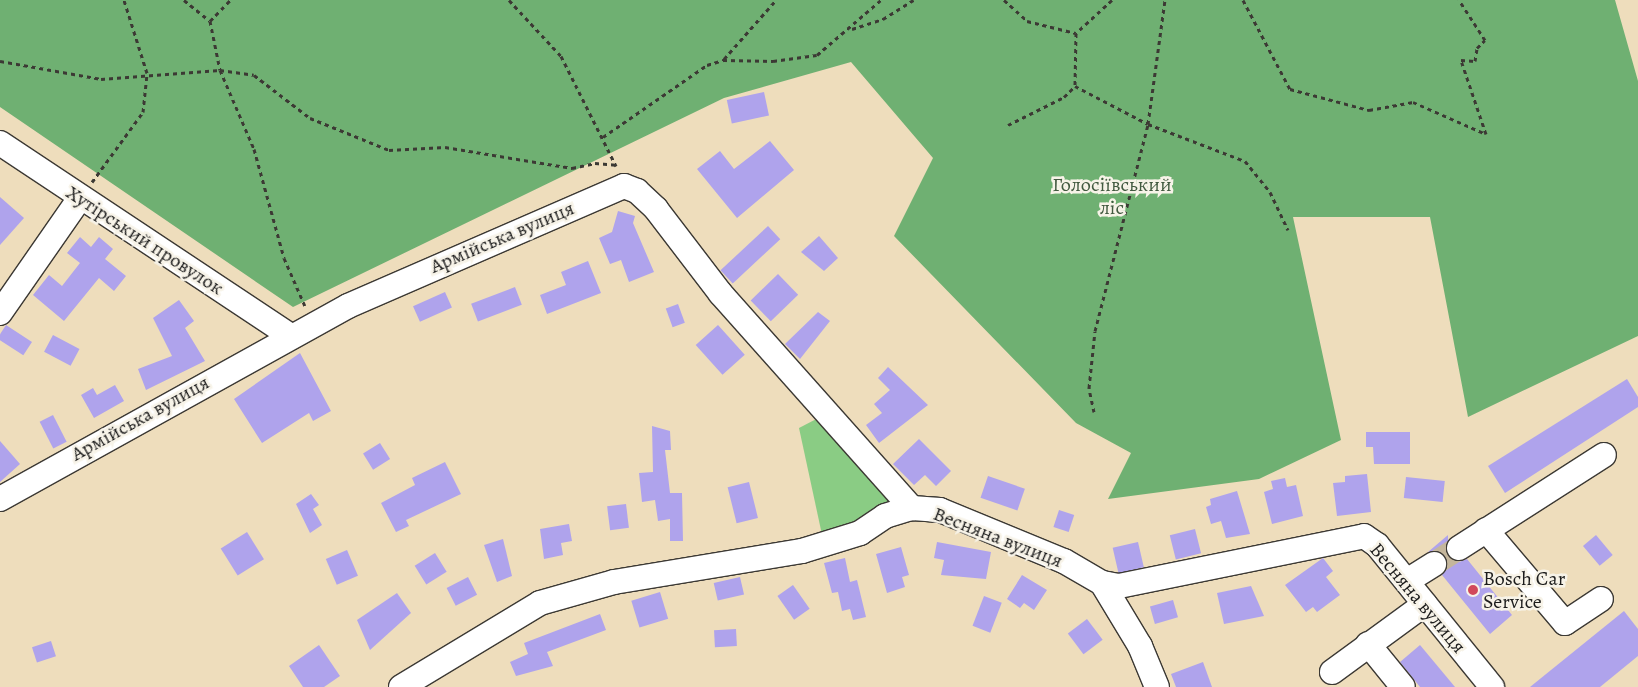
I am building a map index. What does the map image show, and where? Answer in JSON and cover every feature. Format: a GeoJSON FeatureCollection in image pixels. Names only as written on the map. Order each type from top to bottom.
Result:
{"type":"FeatureCollection","features":[{"type":"Feature","properties":{"kind":"street","name":"Хутірський провулок"},"geometry":{"type":"LineString","coordinates":[[0,143],[290,336]]}},
{"type":"Feature","properties":{"kind":"street","name":"Армійська вулиця"},"geometry":{"type":"LineString","coordinates":[[0,499],[290,336],[620,175]]}},
{"type":"Feature","properties":{"kind":"street"},"geometry":{"type":"LineString","coordinates":[[620,175],[656,209],[721,294],[912,508]]}},
{"type":"Feature","properties":{"kind":"street"},"geometry":{"type":"LineString","coordinates":[[0,313],[80,198]]}},
{"type":"Feature","properties":{"kind":"street"},"geometry":{"type":"LineString","coordinates":[[1458,548],[1604,455]]}},
{"type":"Feature","properties":{"kind":"street","name":"Весняна вулиця"},"geometry":{"type":"LineString","coordinates":[[401,687],[540,603],[614,582],[802,551],[860,533],[885,516],[912,508],[940,510],[1064,561],[1102,583],[1119,586],[1168,578],[1364,536],[1378,545],[1492,687]]}},
{"type":"Feature","properties":{"kind":"street"},"geometry":{"type":"LineString","coordinates":[[1486,530],[1565,623],[1601,599]]}},
{"type":"Feature","properties":{"kind":"street"},"geometry":{"type":"LineString","coordinates":[[1407,581],[1434,564]]}},
{"type":"Feature","properties":{"kind":"street"},"geometry":{"type":"LineString","coordinates":[[1102,583],[1140,646],[1157,687]]}},
{"type":"Feature","properties":{"kind":"street"},"geometry":{"type":"LineString","coordinates":[[1332,672],[1425,604]]}},
{"type":"Feature","properties":{"kind":"street"},"geometry":{"type":"LineString","coordinates":[[1368,644],[1403,687]]}},
{"type":"Feature","properties":{"kind":"path"},"geometry":{"type":"LineString","coordinates":[[80,198],[143,112],[147,73],[124,0]]}},
{"type":"Feature","properties":{"kind":"path"},"geometry":{"type":"LineString","coordinates":[[184,0],[210,21],[220,70],[254,149],[295,292],[308,310],[290,336]]}},
{"type":"Feature","properties":{"kind":"path"},"geometry":{"type":"LineString","coordinates":[[210,21],[230,0]]}},
{"type":"Feature","properties":{"kind":"path"},"geometry":{"type":"LineString","coordinates":[[508,0],[562,56],[620,175]]}},
{"type":"Feature","properties":{"kind":"path"},"geometry":{"type":"LineString","coordinates":[[603,137],[664,92],[723,60],[776,0]]}},
{"type":"Feature","properties":{"kind":"path"},"geometry":{"type":"LineString","coordinates":[[723,60],[773,61],[817,55],[881,0]]}},
{"type":"Feature","properties":{"kind":"path"},"geometry":{"type":"LineString","coordinates":[[846,31],[883,19],[914,0]]}},
{"type":"Feature","properties":{"kind":"path"},"geometry":{"type":"LineString","coordinates":[[1004,0],[1027,21],[1076,33]]}},
{"type":"Feature","properties":{"kind":"path"},"geometry":{"type":"LineString","coordinates":[[1008,125],[1064,97],[1075,86],[1076,33],[1112,0]]}},
{"type":"Feature","properties":{"kind":"path"},"geometry":{"type":"LineString","coordinates":[[1094,412],[1089,388],[1095,331],[1148,124],[1165,0]]}},
{"type":"Feature","properties":{"kind":"path"},"geometry":{"type":"LineString","coordinates":[[1242,0],[1290,89],[1369,110],[1412,102],[1486,134],[1462,60],[1475,61],[1477,48],[1486,40],[1459,0]]}},
{"type":"Feature","properties":{"kind":"path"},"geometry":{"type":"LineString","coordinates":[[0,61],[101,79],[147,73],[220,70],[254,75],[310,118],[389,150],[445,147],[572,168],[595,163],[620,175]]}},
{"type":"Feature","properties":{"kind":"path"},"geometry":{"type":"LineString","coordinates":[[1075,86],[1148,124],[1245,161],[1270,192],[1288,230]]}},
{"type":"Feature","properties":{"kind":"green space","name":"Голосіївський ліс"},"geometry":{"type":"Polygon","coordinates":[[[0,0],[1615,0],[1638,81],[1638,336],[1468,417],[1430,217],[1293,217],[1341,440],[1259,479],[1108,499],[1131,453],[1076,423],[894,236],[933,158],[851,62],[724,98],[293,307],[0,107],[0,0]]]}},
{"type":"Feature","properties":{"kind":"green space"},"geometry":{"type":"Polygon","coordinates":[[[826,414],[895,489],[885,516],[824,544],[799,428],[826,414]]]}},
{"type":"Feature","properties":{"kind":"building"},"geometry":{"type":"Polygon","coordinates":[[[764,92],[769,115],[732,123],[727,100],[764,92]]]}},
{"type":"Feature","properties":{"kind":"building"},"geometry":{"type":"Polygon","coordinates":[[[770,141],[794,170],[737,218],[697,169],[720,151],[734,169],[770,141]]]}},
{"type":"Feature","properties":{"kind":"building"},"geometry":{"type":"Polygon","coordinates":[[[0,197],[24,218],[0,245],[0,197]]]}},
{"type":"Feature","properties":{"kind":"building"},"geometry":{"type":"Polygon","coordinates":[[[618,211],[635,216],[633,223],[654,272],[629,282],[621,260],[610,264],[599,238],[612,232],[618,211]]]}},
{"type":"Feature","properties":{"kind":"building"},"geometry":{"type":"Polygon","coordinates":[[[768,226],[780,239],[733,283],[720,270],[768,226]]]}},
{"type":"Feature","properties":{"kind":"building"},"geometry":{"type":"Polygon","coordinates":[[[819,236],[838,258],[824,271],[801,252],[819,236]]]}},
{"type":"Feature","properties":{"kind":"building"},"geometry":{"type":"Polygon","coordinates":[[[80,237],[91,247],[99,237],[113,249],[105,259],[126,276],[114,291],[99,278],[64,321],[33,295],[49,275],[62,286],[80,263],[67,253],[80,237]]]}},
{"type":"Feature","properties":{"kind":"building"},"geometry":{"type":"Polygon","coordinates":[[[588,261],[601,293],[547,314],[540,295],[566,285],[561,272],[588,261]]]}},
{"type":"Feature","properties":{"kind":"building"},"geometry":{"type":"Polygon","coordinates":[[[778,274],[798,295],[771,321],[751,300],[778,274]]]}},
{"type":"Feature","properties":{"kind":"building"},"geometry":{"type":"Polygon","coordinates":[[[515,287],[522,305],[478,322],[471,304],[515,287]]]}},
{"type":"Feature","properties":{"kind":"building"},"geometry":{"type":"Polygon","coordinates":[[[445,292],[452,308],[420,322],[413,306],[445,292]]]}},
{"type":"Feature","properties":{"kind":"building"},"geometry":{"type":"Polygon","coordinates":[[[179,300],[194,321],[185,328],[205,361],[146,390],[138,369],[172,356],[153,318],[179,300]]]}},
{"type":"Feature","properties":{"kind":"building"},"geometry":{"type":"Polygon","coordinates":[[[678,304],[685,323],[673,327],[666,308],[678,304]]]}},
{"type":"Feature","properties":{"kind":"building"},"geometry":{"type":"Polygon","coordinates":[[[818,312],[830,321],[800,359],[785,344],[818,312]]]}},
{"type":"Feature","properties":{"kind":"building"},"geometry":{"type":"Polygon","coordinates":[[[6,325],[32,342],[23,355],[0,340],[0,334],[6,325]]]}},
{"type":"Feature","properties":{"kind":"building"},"geometry":{"type":"Polygon","coordinates":[[[718,325],[745,355],[722,375],[696,345],[718,325]]]}},
{"type":"Feature","properties":{"kind":"building"},"geometry":{"type":"Polygon","coordinates":[[[53,335],[79,349],[71,366],[44,352],[53,335]]]}},
{"type":"Feature","properties":{"kind":"building"},"geometry":{"type":"Polygon","coordinates":[[[300,353],[331,411],[313,421],[309,413],[262,443],[234,399],[300,353]]]}},
{"type":"Feature","properties":{"kind":"building"},"geometry":{"type":"Polygon","coordinates":[[[888,367],[928,405],[879,443],[866,425],[882,413],[874,404],[890,390],[878,378],[888,367]]]}},
{"type":"Feature","properties":{"kind":"building"},"geometry":{"type":"Polygon","coordinates":[[[1627,379],[1638,397],[1638,407],[1505,493],[1488,466],[1627,379]]]}},
{"type":"Feature","properties":{"kind":"building"},"geometry":{"type":"Polygon","coordinates":[[[115,385],[124,401],[94,418],[81,395],[93,388],[97,395],[115,385]]]}},
{"type":"Feature","properties":{"kind":"building"},"geometry":{"type":"Polygon","coordinates":[[[53,415],[67,442],[53,449],[40,422],[53,415]]]}},
{"type":"Feature","properties":{"kind":"building"},"geometry":{"type":"Polygon","coordinates":[[[652,426],[670,431],[671,450],[665,450],[670,493],[682,493],[683,541],[670,541],[670,519],[658,521],[655,500],[642,502],[639,473],[653,472],[652,426]]]}},
{"type":"Feature","properties":{"kind":"building"},"geometry":{"type":"Polygon","coordinates":[[[1366,432],[1410,432],[1410,464],[1374,464],[1373,447],[1366,447],[1366,432]]]}},
{"type":"Feature","properties":{"kind":"building"},"geometry":{"type":"Polygon","coordinates":[[[919,439],[951,471],[936,486],[925,475],[914,485],[893,464],[919,439]]]}},
{"type":"Feature","properties":{"kind":"building"},"geometry":{"type":"Polygon","coordinates":[[[0,441],[20,464],[0,482],[0,441]]]}},
{"type":"Feature","properties":{"kind":"building"},"geometry":{"type":"Polygon","coordinates":[[[380,443],[390,459],[373,470],[363,454],[380,443]]]}},
{"type":"Feature","properties":{"kind":"building"},"geometry":{"type":"Polygon","coordinates":[[[445,462],[461,494],[406,520],[409,526],[396,532],[381,503],[415,485],[412,478],[445,462]]]}},
{"type":"Feature","properties":{"kind":"building"},"geometry":{"type":"Polygon","coordinates":[[[1367,474],[1371,512],[1337,516],[1333,483],[1345,482],[1345,476],[1367,474]]]}},
{"type":"Feature","properties":{"kind":"building"},"geometry":{"type":"Polygon","coordinates":[[[988,476],[1025,489],[1017,510],[981,498],[988,476]]]}},
{"type":"Feature","properties":{"kind":"building"},"geometry":{"type":"Polygon","coordinates":[[[1406,477],[1445,481],[1443,502],[1404,498],[1406,477]]]}},
{"type":"Feature","properties":{"kind":"building"},"geometry":{"type":"Polygon","coordinates":[[[1285,478],[1287,487],[1296,485],[1303,516],[1272,524],[1264,492],[1273,489],[1271,481],[1285,478]]]}},
{"type":"Feature","properties":{"kind":"building"},"geometry":{"type":"Polygon","coordinates":[[[749,482],[758,518],[737,523],[728,487],[749,482]]]}},
{"type":"Feature","properties":{"kind":"building"},"geometry":{"type":"Polygon","coordinates":[[[1237,491],[1250,534],[1226,538],[1221,521],[1211,524],[1206,507],[1211,505],[1210,499],[1237,491]]]}},
{"type":"Feature","properties":{"kind":"building"},"geometry":{"type":"Polygon","coordinates":[[[311,494],[319,505],[313,509],[322,525],[310,533],[296,504],[311,494]]]}},
{"type":"Feature","properties":{"kind":"building"},"geometry":{"type":"Polygon","coordinates":[[[626,504],[629,528],[610,530],[607,506],[626,504]]]}},
{"type":"Feature","properties":{"kind":"building"},"geometry":{"type":"Polygon","coordinates":[[[1059,510],[1074,515],[1069,532],[1053,527],[1059,510]]]}},
{"type":"Feature","properties":{"kind":"building"},"geometry":{"type":"Polygon","coordinates":[[[569,524],[572,541],[561,543],[563,555],[544,559],[540,529],[569,524]]]}},
{"type":"Feature","properties":{"kind":"building"},"geometry":{"type":"Polygon","coordinates":[[[1195,529],[1201,553],[1176,560],[1170,535],[1195,529]]]}},
{"type":"Feature","properties":{"kind":"building"},"geometry":{"type":"Polygon","coordinates":[[[247,532],[264,559],[238,576],[221,548],[247,532]]]}},
{"type":"Feature","properties":{"kind":"building","name":"Bosch Car Service"},"geometry":{"type":"Polygon","coordinates":[[[1448,535],[1448,556],[1459,562],[1467,559],[1512,615],[1490,634],[1442,575],[1448,564],[1445,556],[1428,552],[1448,535]]]}},
{"type":"Feature","properties":{"kind":"building"},"geometry":{"type":"Polygon","coordinates":[[[1596,535],[1613,555],[1600,566],[1583,546],[1596,535]]]}},
{"type":"Feature","properties":{"kind":"building"},"geometry":{"type":"Polygon","coordinates":[[[503,539],[512,576],[497,582],[484,545],[503,539]]]}},
{"type":"Feature","properties":{"kind":"building"},"geometry":{"type":"Polygon","coordinates":[[[937,542],[991,552],[986,579],[941,575],[944,560],[934,558],[937,542]]]}},
{"type":"Feature","properties":{"kind":"building"},"geometry":{"type":"Polygon","coordinates":[[[1138,542],[1144,567],[1119,573],[1113,548],[1138,542]]]}},
{"type":"Feature","properties":{"kind":"building"},"geometry":{"type":"Polygon","coordinates":[[[901,547],[909,575],[902,577],[905,587],[887,593],[876,554],[901,547]]]}},
{"type":"Feature","properties":{"kind":"building"},"geometry":{"type":"Polygon","coordinates":[[[347,550],[358,576],[337,585],[326,559],[347,550]]]}},
{"type":"Feature","properties":{"kind":"building"},"geometry":{"type":"Polygon","coordinates":[[[435,553],[447,572],[426,584],[415,566],[435,553]]]}},
{"type":"Feature","properties":{"kind":"building"},"geometry":{"type":"Polygon","coordinates":[[[845,558],[850,582],[857,580],[866,617],[853,620],[850,609],[842,611],[838,592],[832,593],[824,563],[845,558]]]}},
{"type":"Feature","properties":{"kind":"building"},"geometry":{"type":"Polygon","coordinates":[[[1323,558],[1333,571],[1326,577],[1340,595],[1317,612],[1313,607],[1306,612],[1285,585],[1323,558]]]}},
{"type":"Feature","properties":{"kind":"building"},"geometry":{"type":"Polygon","coordinates":[[[1022,575],[1047,590],[1034,610],[1024,603],[1020,608],[1007,599],[1022,575]]]}},
{"type":"Feature","properties":{"kind":"building"},"geometry":{"type":"Polygon","coordinates":[[[468,577],[477,595],[456,606],[447,588],[468,577]]]}},
{"type":"Feature","properties":{"kind":"building"},"geometry":{"type":"Polygon","coordinates":[[[740,577],[744,595],[718,601],[714,583],[740,577]]]}},
{"type":"Feature","properties":{"kind":"building"},"geometry":{"type":"Polygon","coordinates":[[[793,585],[810,609],[794,620],[777,596],[793,585]]]}},
{"type":"Feature","properties":{"kind":"building"},"geometry":{"type":"Polygon","coordinates":[[[1251,586],[1264,616],[1224,624],[1217,593],[1251,586]]]}},
{"type":"Feature","properties":{"kind":"building"},"geometry":{"type":"Polygon","coordinates":[[[660,592],[668,619],[639,628],[631,601],[660,592]]]}},
{"type":"Feature","properties":{"kind":"building"},"geometry":{"type":"Polygon","coordinates":[[[397,593],[411,613],[370,650],[357,620],[397,593]]]}},
{"type":"Feature","properties":{"kind":"building"},"geometry":{"type":"Polygon","coordinates":[[[984,596],[1002,603],[990,633],[973,626],[984,596]]]}},
{"type":"Feature","properties":{"kind":"building"},"geometry":{"type":"Polygon","coordinates":[[[1173,600],[1178,617],[1155,624],[1150,607],[1173,600]]]}},
{"type":"Feature","properties":{"kind":"building"},"geometry":{"type":"Polygon","coordinates":[[[1624,611],[1638,629],[1638,656],[1600,687],[1530,687],[1624,611]]]}},
{"type":"Feature","properties":{"kind":"building"},"geometry":{"type":"Polygon","coordinates":[[[600,614],[606,630],[547,652],[553,666],[516,676],[510,662],[528,654],[524,643],[600,614]]]}},
{"type":"Feature","properties":{"kind":"building"},"geometry":{"type":"Polygon","coordinates":[[[1087,619],[1103,640],[1083,654],[1068,633],[1087,619]]]}},
{"type":"Feature","properties":{"kind":"building"},"geometry":{"type":"Polygon","coordinates":[[[736,629],[737,646],[715,647],[714,630],[736,629]]]}},
{"type":"Feature","properties":{"kind":"building"},"geometry":{"type":"Polygon","coordinates":[[[51,641],[56,656],[37,662],[32,647],[51,641]]]}},
{"type":"Feature","properties":{"kind":"building"},"geometry":{"type":"Polygon","coordinates":[[[319,645],[340,676],[324,687],[303,687],[289,666],[319,645]]]}},
{"type":"Feature","properties":{"kind":"building"},"geometry":{"type":"Polygon","coordinates":[[[1420,645],[1455,687],[1420,687],[1400,662],[1420,645]]]}},
{"type":"Feature","properties":{"kind":"building"},"geometry":{"type":"Polygon","coordinates":[[[1203,662],[1212,687],[1176,687],[1171,674],[1203,662]]]}},
{"type":"Feature","properties":{"kind":"tunnel"},"geometry":{"type":"LineString","coordinates":[[1434,564],[1459,548]]}},
{"type":"Feature","properties":{"kind":"place","name":"Bosch Car Service"},"geometry":{"type":"Point","coordinates":[1473,590]}}]}
